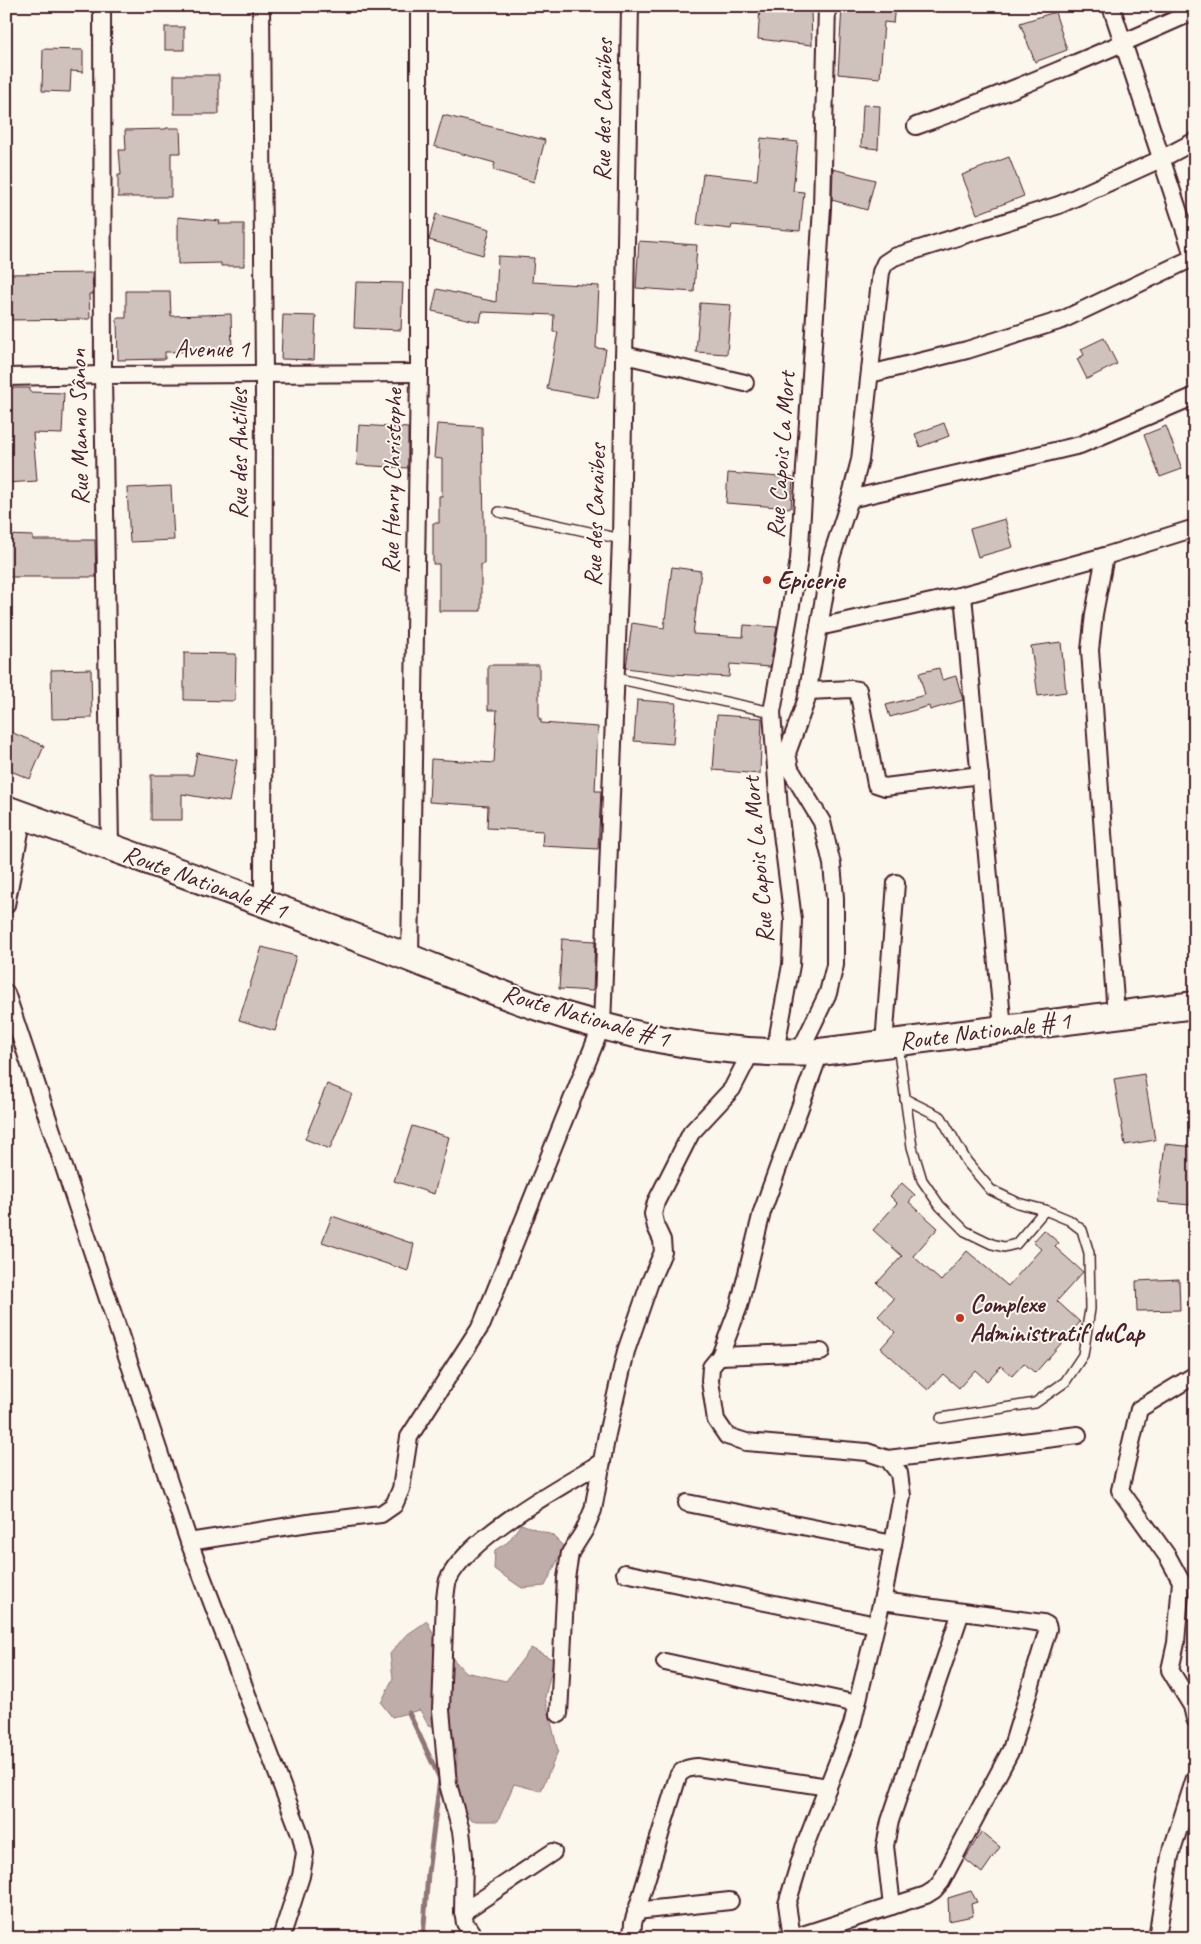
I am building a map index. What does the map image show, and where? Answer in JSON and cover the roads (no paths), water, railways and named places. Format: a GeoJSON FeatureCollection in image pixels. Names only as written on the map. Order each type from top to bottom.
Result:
{"type":"FeatureCollection","features":[{"type":"Feature","properties":{"kind":"main road","name":"Route Nationale # 1"},"geometry":{"type":"LineString","coordinates":[[15,812],[263,902],[538,1007],[602,1025],[693,1046],[786,1052],[891,1043],[1195,1004]]}},
{"type":"Feature","properties":{"kind":"street","name":"Rue Manno Sânon"},"geometry":{"type":"LineString","coordinates":[[102,6],[103,375],[110,847]]}},
{"type":"Feature","properties":{"kind":"street","name":"Rue des Antilles"},"geometry":{"type":"LineString","coordinates":[[261,6],[264,374],[263,902]]}},
{"type":"Feature","properties":{"kind":"street","name":"Rue Henry Christophe"},"geometry":{"type":"LineString","coordinates":[[410,957],[419,373],[419,6]]}},
{"type":"Feature","properties":{"kind":"street","name":"Rue des Caraïbes"},"geometry":{"type":"LineString","coordinates":[[189,1542],[315,1522],[381,1514],[394,1505],[401,1489],[409,1437],[482,1324],[602,1025],[620,539],[630,6]]}},
{"type":"Feature","properties":{"kind":"street","name":"Rue Capois La Mort"},"geometry":{"type":"LineString","coordinates":[[786,1052],[793,920],[779,810],[772,712],[799,560],[822,208],[828,6]]}},
{"type":"Feature","properties":{"kind":"street"},"geometry":{"type":"LineString","coordinates":[[870,374],[967,350],[1062,320],[1194,259],[1111,6]]}},
{"type":"Feature","properties":{"kind":"street"},"geometry":{"type":"LineString","coordinates":[[916,126],[980,103],[1195,11]]}},
{"type":"Feature","properties":{"kind":"street"},"geometry":{"type":"LineString","coordinates":[[559,1714],[567,1570],[570,1554],[584,1531],[593,1510],[626,1350],[650,1282],[664,1252],[662,1240],[656,1227],[654,1214],[656,1202],[691,1133],[732,1089],[786,1052],[828,993],[835,965],[835,898],[832,864],[822,822],[790,769],[787,753],[806,701],[831,558],[850,500],[860,460],[882,272],[885,263],[894,257],[1059,205],[1161,159],[1195,141]]}},
{"type":"Feature","properties":{"kind":"street"},"geometry":{"type":"LineString","coordinates":[[624,355],[745,383]]}},
{"type":"Feature","properties":{"kind":"street","name":"Avenue 1"},"geometry":{"type":"LineString","coordinates":[[6,377],[419,373]]}},
{"type":"Feature","properties":{"kind":"street"},"geometry":{"type":"LineString","coordinates":[[850,500],[1080,446],[1195,396]]}},
{"type":"Feature","properties":{"kind":"street"},"geometry":{"type":"LineString","coordinates":[[819,627],[963,595],[1105,556],[1195,528]]}},
{"type":"Feature","properties":{"kind":"street"},"geometry":{"type":"LineString","coordinates":[[1105,556],[1094,614],[1090,650],[1116,1015]]}},
{"type":"Feature","properties":{"kind":"street"},"geometry":{"type":"LineString","coordinates":[[963,595],[1003,1029]]}},
{"type":"Feature","properties":{"kind":"street"},"geometry":{"type":"LineString","coordinates":[[808,691],[858,690],[876,784],[885,788],[980,775]]}},
{"type":"Feature","properties":{"kind":"street"},"geometry":{"type":"LineString","coordinates":[[6,905],[15,812]]}},
{"type":"Feature","properties":{"kind":"street"},"geometry":{"type":"LineString","coordinates":[[891,1043],[896,883]]}},
{"type":"Feature","properties":{"kind":"street"},"geometry":{"type":"LineString","coordinates":[[6,993],[189,1542],[301,1836],[305,1853],[301,1876],[281,1938]]}},
{"type":"Feature","properties":{"kind":"street"},"geometry":{"type":"LineString","coordinates":[[786,1052],[762,1212],[740,1306],[720,1356],[711,1367],[710,1381],[716,1420],[728,1436],[746,1442],[867,1452],[888,1459],[1078,1435]]}},
{"type":"Feature","properties":{"kind":"street"},"geometry":{"type":"LineString","coordinates":[[720,1356],[821,1352]]}},
{"type":"Feature","properties":{"kind":"street"},"geometry":{"type":"LineString","coordinates":[[1195,1375],[1139,1409],[1120,1490],[1168,1557],[1188,1581],[1170,1670],[1192,1706],[1195,1719]]}},
{"type":"Feature","properties":{"kind":"street"},"geometry":{"type":"LineString","coordinates":[[882,1601],[1043,1623],[1047,1624],[1048,1629],[1011,1750],[941,1882],[926,1895],[792,1938],[787,1904],[804,1848],[852,1725],[882,1601],[902,1496],[899,1473],[888,1459]]}},
{"type":"Feature","properties":{"kind":"street"},"geometry":{"type":"LineString","coordinates":[[475,1938],[465,1923],[463,1912],[464,1856],[461,1831],[448,1784],[441,1710],[445,1599],[448,1581],[461,1561],[495,1530],[559,1487],[602,1462]]}},
{"type":"Feature","properties":{"kind":"street"},"geometry":{"type":"LineString","coordinates":[[687,1503],[893,1544]]}},
{"type":"Feature","properties":{"kind":"street"},"geometry":{"type":"LineString","coordinates":[[625,1573],[876,1625]]}},
{"type":"Feature","properties":{"kind":"street"},"geometry":{"type":"LineString","coordinates":[[892,1906],[885,1846],[890,1821],[961,1612]]}},
{"type":"Feature","properties":{"kind":"street"},"geometry":{"type":"LineString","coordinates":[[665,1662],[857,1704]]}},
{"type":"Feature","properties":{"kind":"street"},"geometry":{"type":"LineString","coordinates":[[632,1938],[636,1911],[678,1776],[681,1772],[687,1768],[697,1767],[828,1787]]}},
{"type":"Feature","properties":{"kind":"street"},"geometry":{"type":"LineString","coordinates":[[1157,1938],[1170,1856],[1195,1778]]}},
{"type":"Feature","properties":{"kind":"street"},"geometry":{"type":"LineString","coordinates":[[463,1912],[553,1852]]}},
{"type":"Feature","properties":{"kind":"street"},"geometry":{"type":"LineString","coordinates":[[636,1911],[730,1900]]}},
{"type":"Feature","properties":{"kind":"lane"},"geometry":{"type":"LineString","coordinates":[[498,512],[620,539]]}},
{"type":"Feature","properties":{"kind":"lane"},"geometry":{"type":"LineString","coordinates":[[614,678],[772,712]]}},
{"type":"Feature","properties":{"kind":"lane"},"geometry":{"type":"LineString","coordinates":[[891,1043],[905,1099],[912,1147],[922,1180],[940,1206],[965,1231],[992,1244],[1004,1247],[1016,1244],[1045,1210]]}},
{"type":"Feature","properties":{"kind":"lane"},"geometry":{"type":"LineString","coordinates":[[905,1099],[940,1117],[966,1162],[991,1190],[1018,1203],[1045,1210],[1069,1220],[1082,1230],[1089,1253],[1090,1309],[1083,1355],[1065,1382],[1035,1403],[941,1418]]}},
{"type":"Feature","properties":{"kind":"waterway"},"geometry":{"type":"LineString","coordinates":[[409,1713],[440,1779],[428,1873],[423,1938]]}},
{"type":"Feature","properties":{"kind":"place","name":"Epicerie"},"geometry":{"type":"Point","coordinates":[767,580]}},
{"type":"Feature","properties":{"kind":"place","name":"Complexe Administratif duCap"},"geometry":{"type":"Point","coordinates":[960,1318]}}]}
